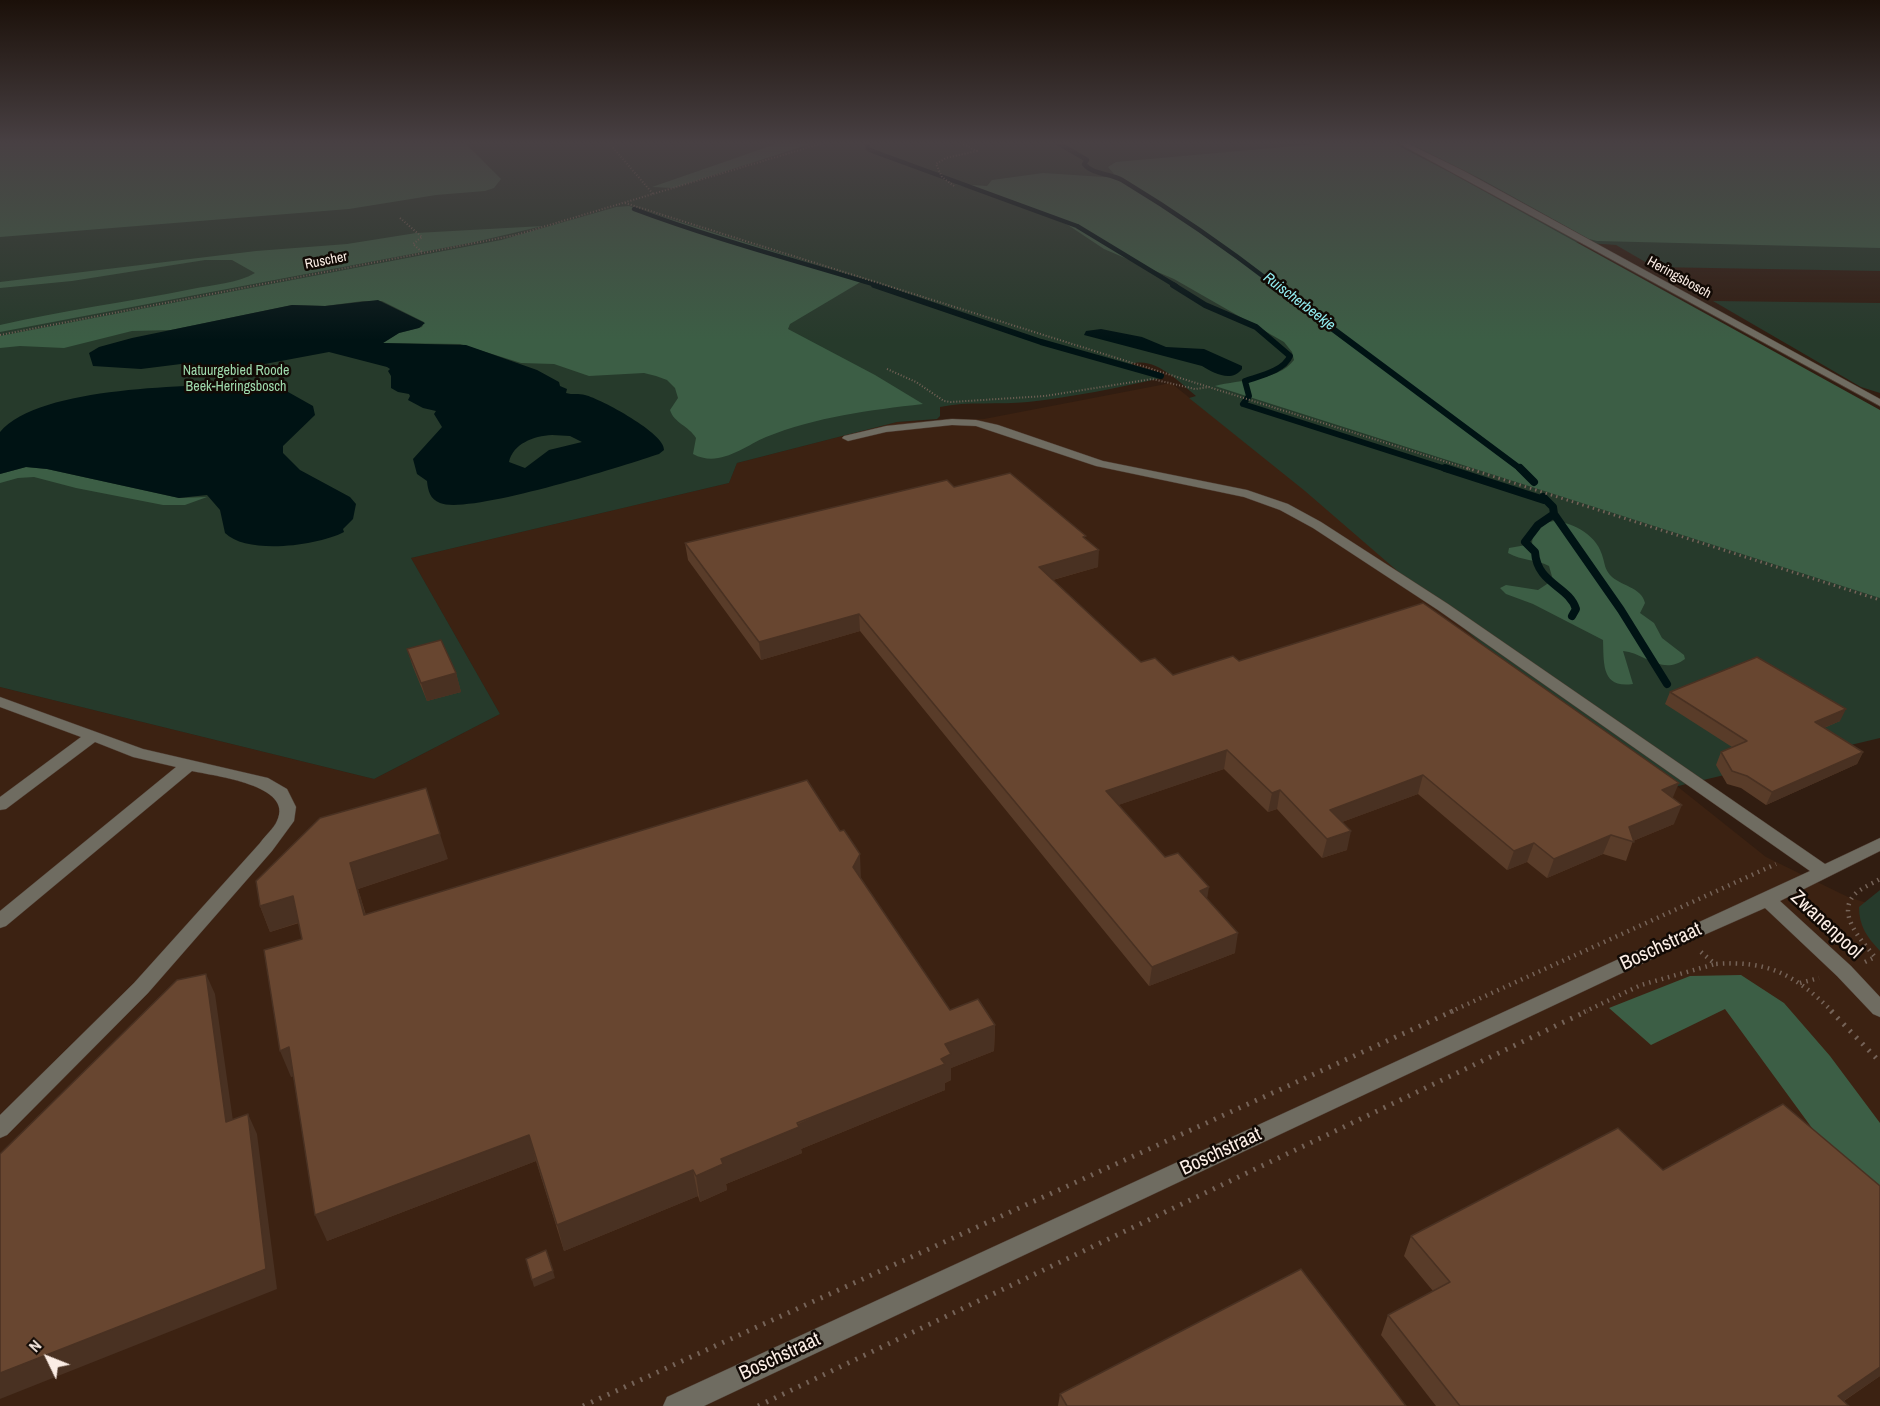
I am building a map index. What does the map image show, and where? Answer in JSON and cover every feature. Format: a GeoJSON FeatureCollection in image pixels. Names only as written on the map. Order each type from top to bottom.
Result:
{"type":"FeatureCollection","features":[{"type":"Feature","properties":{"kind":"street","name":"Heringsbosch"},"geometry":{"type":"LineString","coordinates":[[1526,209],[1880,403]]}},
{"type":"Feature","properties":{"kind":"street"},"geometry":{"type":"LineString","coordinates":[[848,438],[886,429],[952,422],[976,423],[994,427],[1100,464],[1247,494],[1284,507],[1317,525],[1443,607],[1824,872]]}},
{"type":"Feature","properties":{"kind":"street"},"geometry":{"type":"LineString","coordinates":[[0,1129],[141,988],[286,821],[288,807],[282,793],[262,782],[140,753],[4,707]]}},
{"type":"Feature","properties":{"kind":"street"},"geometry":{"type":"LineString","coordinates":[[0,805],[93,736]]}},
{"type":"Feature","properties":{"kind":"street"},"geometry":{"type":"LineString","coordinates":[[0,921],[190,764]]}},
{"type":"Feature","properties":{"kind":"street","name":"Boschstraat"},"geometry":{"type":"LineString","coordinates":[[676,1406],[1682,937],[1767,900],[1880,844]]}},
{"type":"Feature","properties":{"kind":"street","name":"Zwanenpool"},"geometry":{"type":"LineString","coordinates":[[1767,900],[1844,971],[1880,1009]]}},
{"type":"Feature","properties":{"kind":"path","name":"Ruscher"},"geometry":{"type":"LineString","coordinates":[[0,334],[423,254],[526,232],[607,209]]}},
{"type":"Feature","properties":{"kind":"path"},"geometry":{"type":"LineString","coordinates":[[644,209],[1880,600]]}},
{"type":"Feature","properties":{"kind":"path"},"geometry":{"type":"LineString","coordinates":[[400,218],[422,237],[413,244],[423,254]]}},
{"type":"Feature","properties":{"kind":"path"},"geometry":{"type":"LineString","coordinates":[[887,369],[916,382],[944,401],[988,401],[1045,396],[1152,379],[1166,381],[1193,391],[1211,387]]}},
{"type":"Feature","properties":{"kind":"path"},"geometry":{"type":"LineString","coordinates":[[1799,983],[1844,971],[1875,957],[1851,924],[1848,914],[1849,903],[1856,894],[1880,879]]}},
{"type":"Feature","properties":{"kind":"path","name":"Boschstraat"},"geometry":{"type":"LineString","coordinates":[[583,1406],[1659,917],[1682,937]]}},
{"type":"Feature","properties":{"kind":"path"},"geometry":{"type":"LineString","coordinates":[[1682,937],[1714,964],[1755,963],[1777,970],[1799,983],[1880,1062]]}},
{"type":"Feature","properties":{"kind":"path","name":"Boschstraat"},"geometry":{"type":"LineString","coordinates":[[758,1406],[1632,989],[1714,964]]}},
{"type":"Feature","properties":{"kind":"shaded area"},"geometry":{"type":"Polygon","coordinates":[[[378,300],[425,323],[419,328],[399,333],[383,343],[466,345],[537,370],[559,382],[560,386],[567,389],[566,393],[583,394],[631,418],[655,435],[662,443],[664,450],[659,454],[547,488],[481,502],[456,505],[440,503],[430,494],[427,481],[417,474],[413,459],[442,427],[434,414],[436,411],[423,408],[408,400],[409,394],[391,388],[391,376],[388,371],[390,369],[387,367],[329,352],[238,369],[203,368],[189,363],[141,369],[93,366],[89,353],[99,347],[132,338],[292,305],[325,306],[378,300]],[[552,435],[531,439],[515,450],[509,462],[525,468],[549,450],[582,442],[570,436],[552,435]]]}},
{"type":"Feature","properties":{"kind":"shaded area"},"geometry":{"type":"Polygon","coordinates":[[[1101,329],[1142,337],[1166,347],[1204,349],[1242,366],[1242,369],[1233,375],[1222,375],[1202,366],[1084,335],[1086,331],[1101,329]]]}},
{"type":"Feature","properties":{"kind":"shaded area"},"geometry":{"type":"Polygon","coordinates":[[[1171,383],[1766,857],[1848,897],[1880,907],[1880,1406],[0,1406],[0,687],[374,779],[500,714],[411,558],[729,483],[737,463],[897,422],[984,419],[1171,383]]]}},
{"type":"Feature","properties":{"kind":"shaded area"},"geometry":{"type":"Polygon","coordinates":[[[253,384],[281,388],[313,406],[315,415],[283,446],[283,453],[300,470],[350,497],[356,504],[353,519],[343,529],[344,532],[300,544],[265,546],[249,544],[235,540],[225,533],[220,510],[207,495],[179,498],[47,469],[26,467],[0,474],[0,432],[20,417],[48,405],[119,391],[253,384]]]}},
{"type":"Feature","properties":{"kind":"green space","name":"Natuurgebied Roode Beek-Heringsbosch"},"geometry":{"type":"Polygon","coordinates":[[[0,209],[1880,209],[1880,271],[1654,267],[1616,245],[1573,242],[1880,413],[1880,738],[1653,792],[1305,491],[1189,398],[1196,396],[1182,384],[1158,367],[1140,363],[1131,364],[1160,373],[1161,378],[1045,400],[940,407],[940,416],[937,419],[897,422],[737,463],[729,483],[411,558],[500,714],[374,779],[0,687],[0,209]]]}},
{"type":"Feature","properties":{"kind":"green space"},"geometry":{"type":"Polygon","coordinates":[[[0,209],[351,209],[349,209],[0,237],[0,209]]]}},
{"type":"Feature","properties":{"kind":"green space"},"geometry":{"type":"Polygon","coordinates":[[[610,209],[637,209],[864,280],[790,324],[788,329],[875,375],[923,404],[824,419],[766,437],[731,454],[712,459],[703,458],[693,454],[696,438],[670,410],[678,398],[675,388],[667,380],[644,373],[589,376],[554,364],[521,363],[460,344],[383,343],[399,333],[422,327],[424,322],[382,301],[325,306],[292,305],[171,330],[132,331],[64,348],[20,346],[0,348],[0,336],[501,240],[610,209]]]}},
{"type":"Feature","properties":{"kind":"green space"},"geometry":{"type":"Polygon","coordinates":[[[1029,209],[1515,209],[1880,410],[1880,598],[1215,386],[1258,379],[1278,372],[1294,360],[1292,352],[1284,342],[1174,279],[1104,249],[1068,225],[1029,209]]]}},
{"type":"Feature","properties":{"kind":"green space"},"geometry":{"type":"Polygon","coordinates":[[[1534,209],[1880,209],[1880,248],[1589,239],[1534,209]]]}},
{"type":"Feature","properties":{"kind":"green space"},"geometry":{"type":"Polygon","coordinates":[[[543,226],[475,242],[0,332],[0,325],[225,283],[255,273],[232,260],[205,260],[72,281],[0,288],[0,282],[256,251],[347,244],[416,233],[543,226]]]}},
{"type":"Feature","properties":{"kind":"green space"},"geometry":{"type":"Polygon","coordinates":[[[1713,301],[1880,303],[1880,393],[1861,387],[1713,301]]]}},
{"type":"Feature","properties":{"kind":"green space"},"geometry":{"type":"Polygon","coordinates":[[[26,467],[47,469],[179,498],[207,497],[185,505],[163,505],[76,488],[34,477],[0,483],[0,474],[26,467]]]}},
{"type":"Feature","properties":{"kind":"green space"},"geometry":{"type":"Polygon","coordinates":[[[1554,521],[1577,528],[1591,537],[1600,550],[1610,575],[1640,593],[1645,603],[1640,613],[1654,623],[1662,638],[1684,655],[1685,659],[1677,664],[1661,664],[1623,651],[1633,684],[1615,682],[1606,672],[1604,665],[1603,640],[1533,604],[1506,594],[1500,588],[1506,585],[1538,590],[1553,580],[1549,566],[1508,553],[1509,548],[1532,544],[1533,532],[1545,523],[1554,521]]]}},
{"type":"Feature","properties":{"kind":"green space"},"geometry":{"type":"Polygon","coordinates":[[[1880,890],[1880,951],[1865,931],[1860,920],[1859,907],[1880,890]]]}},
{"type":"Feature","properties":{"kind":"green space"},"geometry":{"type":"Polygon","coordinates":[[[1741,975],[1784,1003],[1830,1056],[1880,1123],[1880,1187],[1820,1139],[1725,1009],[1651,1045],[1609,1008],[1690,976],[1741,975]]]}},
{"type":"Feature","properties":{"kind":"building"},"geometry":{"type":"Polygon","coordinates":[[[1010,473],[1086,536],[1083,537],[1099,550],[1039,567],[1141,662],[1155,658],[1173,675],[1233,656],[1239,661],[1423,603],[1679,783],[1662,790],[1682,805],[1629,827],[1634,842],[1611,835],[1554,859],[1534,843],[1514,851],[1423,775],[1330,810],[1351,831],[1327,839],[1280,790],[1272,793],[1227,750],[1106,791],[1165,857],[1178,853],[1209,887],[1200,891],[1238,933],[1152,967],[859,614],[759,642],[685,543],[947,480],[954,487],[1010,473]]]}},
{"type":"Feature","properties":{"kind":"building"},"geometry":{"type":"Polygon","coordinates":[[[441,640],[456,673],[421,683],[407,649],[441,640]]]}},
{"type":"Feature","properties":{"kind":"building"},"geometry":{"type":"Polygon","coordinates":[[[1757,657],[1846,709],[1815,722],[1863,752],[1772,792],[1747,776],[1732,771],[1721,752],[1747,741],[1670,692],[1757,657]]]}},
{"type":"Feature","properties":{"kind":"building"},"geometry":{"type":"Polygon","coordinates":[[[807,780],[840,831],[844,830],[860,854],[853,867],[950,1010],[978,999],[995,1025],[945,1044],[951,1054],[941,1059],[945,1064],[797,1123],[799,1127],[721,1159],[723,1164],[696,1176],[693,1170],[557,1225],[529,1135],[315,1215],[289,1047],[280,1051],[264,950],[302,939],[293,896],[260,906],[256,881],[320,818],[426,788],[440,834],[350,863],[364,915],[807,780]]]}},
{"type":"Feature","properties":{"kind":"building"},"geometry":{"type":"Polygon","coordinates":[[[206,974],[226,1122],[248,1114],[266,1269],[0,1373],[0,1154],[177,980],[206,974]]]}},
{"type":"Feature","properties":{"kind":"building"},"geometry":{"type":"Polygon","coordinates":[[[1783,1104],[1880,1186],[1880,1367],[1838,1396],[1849,1406],[1460,1406],[1388,1315],[1450,1282],[1411,1236],[1618,1128],[1663,1170],[1783,1104]]]}},
{"type":"Feature","properties":{"kind":"building"},"geometry":{"type":"Polygon","coordinates":[[[546,1250],[553,1271],[532,1280],[526,1259],[546,1250]]]}},
{"type":"Feature","properties":{"kind":"building"},"geometry":{"type":"Polygon","coordinates":[[[1301,1269],[1406,1406],[1067,1406],[1060,1394],[1301,1269]]]}},
{"type":"Feature","properties":{"kind":"waterway"},"geometry":{"type":"LineString","coordinates":[[634,209],[725,240],[879,286]]}},
{"type":"Feature","properties":{"kind":"waterway"},"geometry":{"type":"LineString","coordinates":[[1030,209],[1077,226],[1176,286]]}},
{"type":"Feature","properties":{"kind":"waterway","name":"Ruischerbeekje"},"geometry":{"type":"LineString","coordinates":[[1167,209],[1276,286]]}},
{"type":"Feature","properties":{"kind":"waterway"},"geometry":{"type":"LineString","coordinates":[[874,285],[1041,342],[1161,376]]}},
{"type":"Feature","properties":{"kind":"waterway"},"geometry":{"type":"LineString","coordinates":[[1173,285],[1205,305],[1256,327],[1290,356],[1277,369],[1245,381],[1249,396],[1243,404],[1449,470]]}},
{"type":"Feature","properties":{"kind":"waterway","name":"Ruischerbeekje"},"geometry":{"type":"LineString","coordinates":[[1274,285],[1522,470]]}},
{"type":"Feature","properties":{"kind":"waterway"},"geometry":{"type":"LineString","coordinates":[[1445,468],[1544,500]]}},
{"type":"Feature","properties":{"kind":"waterway","name":"Ruischerbeekje"},"geometry":{"type":"LineString","coordinates":[[1522,470],[1534,482]]}},
{"type":"Feature","properties":{"kind":"waterway","name":"Ruischerbeekje"},"geometry":{"type":"LineString","coordinates":[[1543,497],[1553,507],[1554,514]]}},
{"type":"Feature","properties":{"kind":"waterway","name":"Ruischerbeekje"},"geometry":{"type":"LineString","coordinates":[[1554,514],[1621,610],[1667,684]]}},
{"type":"Feature","properties":{"kind":"waterway","name":"Ruischerbeekje"},"geometry":{"type":"LineString","coordinates":[[1554,514],[1538,525],[1525,542],[1535,552],[1541,571],[1572,601],[1576,609],[1572,616]]}}]}
